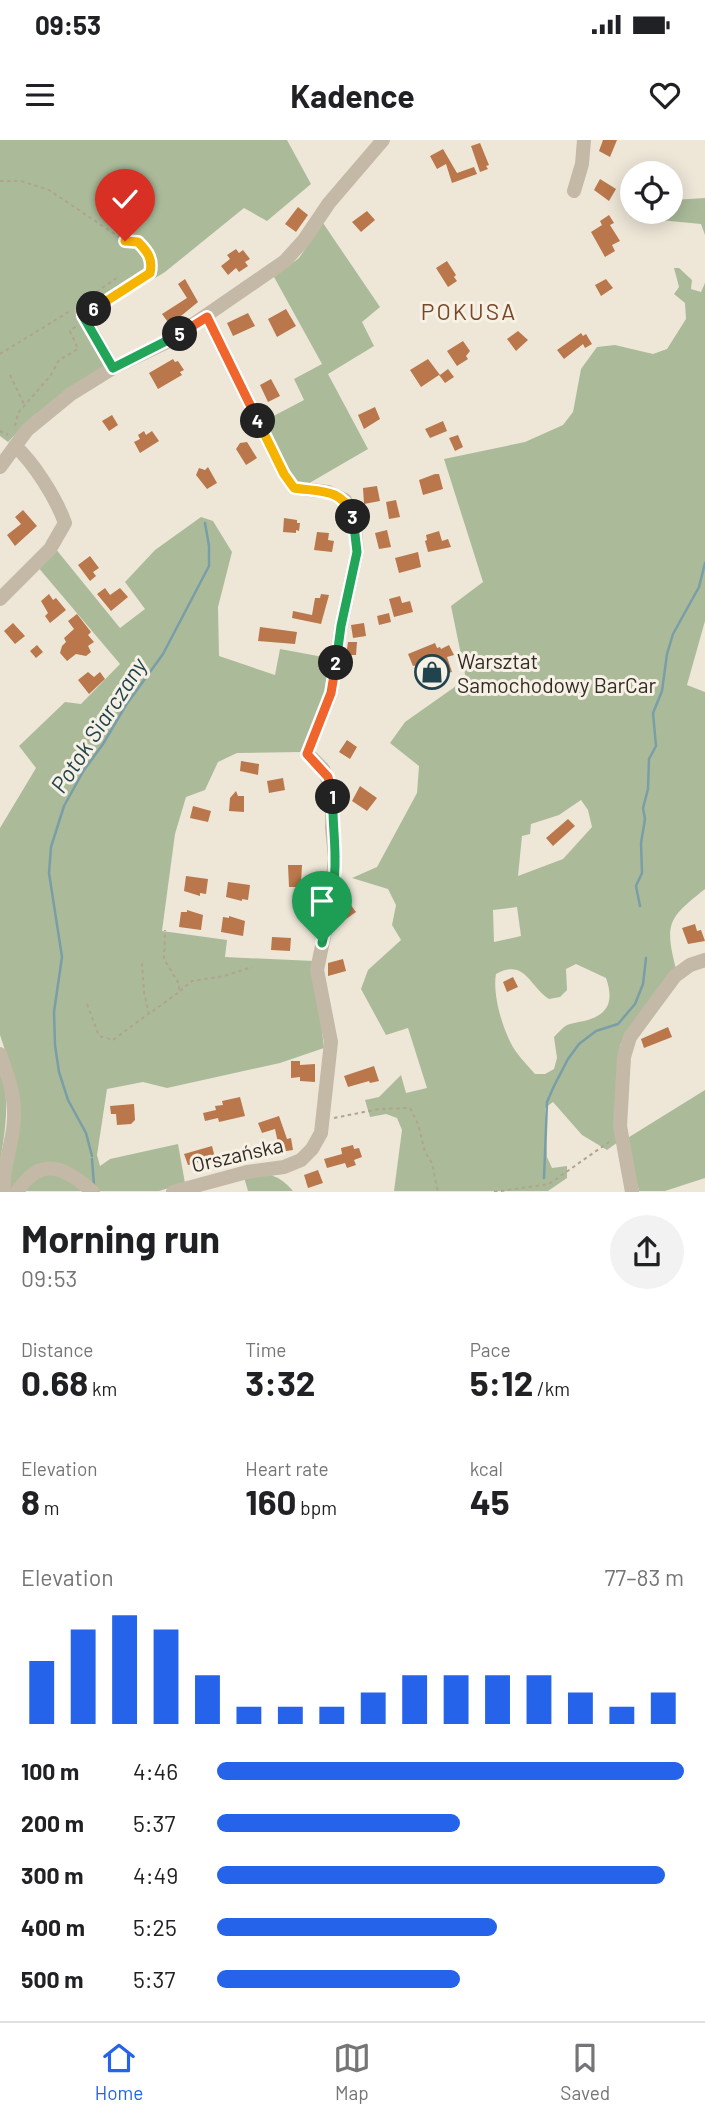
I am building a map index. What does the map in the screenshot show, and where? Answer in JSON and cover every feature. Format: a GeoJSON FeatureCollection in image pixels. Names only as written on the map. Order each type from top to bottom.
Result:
{"type":"FeatureCollection","features":[{"type":"Feature","properties":{"kind":"street"},"geometry":{"type":"LineString","coordinates":[[0,467],[14,441],[41,416],[71,394],[113,368],[169,341],[285,261],[304,240],[329,203],[383,140]]}},
{"type":"Feature","properties":{"kind":"street"},"geometry":{"type":"LineString","coordinates":[[574,191],[582,164],[584,140]]}},
{"type":"Feature","properties":{"kind":"street"},"geometry":{"type":"LineString","coordinates":[[82,314],[113,368]]}},
{"type":"Feature","properties":{"kind":"street","name":"Orszańska"},"geometry":{"type":"LineString","coordinates":[[173,1192],[247,1172],[284,1167],[301,1160],[312,1149],[321,1133],[331,1042],[317,970],[330,907],[335,858],[333,791],[323,769],[307,754],[331,693],[341,626],[357,552],[354,520],[345,500],[328,492],[294,488],[284,474],[207,317]]}},
{"type":"Feature","properties":{"kind":"street"},"geometry":{"type":"LineString","coordinates":[[0,599],[50,549],[65,523],[60,510],[14,441]]}},
{"type":"Feature","properties":{"kind":"street"},"geometry":{"type":"LineString","coordinates":[[632,1192],[621,1133],[624,1057],[630,1037],[675,976],[690,965],[705,960]]}},
{"type":"Feature","properties":{"kind":"street"},"geometry":{"type":"LineString","coordinates":[[0,1054],[13,1090],[14,1119],[5,1169],[4,1192]]}},
{"type":"Feature","properties":{"kind":"street"},"geometry":{"type":"LineString","coordinates":[[17,1192],[26,1178],[45,1167],[64,1170],[93,1192]]}},
{"type":"Feature","properties":{"kind":"path"},"geometry":{"type":"LineString","coordinates":[[0,181],[21,181],[49,190],[125,241],[138,242],[148,253],[152,263],[150,273],[82,314],[77,306],[118,277]]}},
{"type":"Feature","properties":{"kind":"path"},"geometry":{"type":"LineString","coordinates":[[0,354],[69,311],[76,325],[70,331],[79,348],[59,360],[51,375],[18,413],[13,431]]}},
{"type":"Feature","properties":{"kind":"path"},"geometry":{"type":"LineString","coordinates":[[9,374],[24,405]]}},
{"type":"Feature","properties":{"kind":"path"},"geometry":{"type":"LineString","coordinates":[[0,431],[14,441]]}},
{"type":"Feature","properties":{"kind":"path"},"geometry":{"type":"LineString","coordinates":[[165,930],[164,959],[179,984],[179,992]]}},
{"type":"Feature","properties":{"kind":"path"},"geometry":{"type":"LineString","coordinates":[[142,963],[149,1014]]}},
{"type":"Feature","properties":{"kind":"path"},"geometry":{"type":"LineString","coordinates":[[86,1004],[99,1036],[113,1040],[192,981],[224,976],[252,967]]}},
{"type":"Feature","properties":{"kind":"path"},"geometry":{"type":"LineString","coordinates":[[323,1120],[379,1109],[408,1107],[416,1119],[425,1152],[432,1163],[438,1192]]}},
{"type":"Feature","properties":{"kind":"path"},"geometry":{"type":"LineString","coordinates":[[494,1192],[549,1184],[621,1133]]}},
{"type":"Feature","properties":{"kind":"green space"},"geometry":{"type":"Polygon","coordinates":[[[0,140],[287,140],[311,184],[267,221],[244,208],[165,272],[89,318],[107,367],[33,416],[8,442],[0,436],[0,140]]]}},
{"type":"Feature","properties":{"kind":"green space"},"geometry":{"type":"Polygon","coordinates":[[[705,198],[705,235],[701,224],[683,222],[683,199],[705,198]]]}},
{"type":"Feature","properties":{"kind":"green space"},"geometry":{"type":"Polygon","coordinates":[[[323,223],[380,307],[362,322],[374,346],[328,374],[368,449],[306,485],[294,483],[262,422],[304,400],[294,379],[322,364],[274,277],[299,258],[323,223]]]}},
{"type":"Feature","properties":{"kind":"green space"},"geometry":{"type":"Polygon","coordinates":[[[674,268],[679,268],[692,280],[691,289],[701,292],[705,283],[705,621],[687,685],[705,692],[705,889],[684,907],[672,922],[670,941],[676,969],[620,1045],[616,1099],[618,1142],[607,1150],[582,1135],[553,1102],[545,1108],[547,1157],[552,1168],[567,1166],[567,1178],[548,1191],[394,1191],[402,1130],[397,1118],[386,1114],[370,1117],[365,1100],[379,1097],[401,1075],[406,1093],[427,1088],[408,1028],[386,1035],[361,989],[368,970],[401,940],[392,925],[396,905],[388,889],[352,878],[377,867],[417,793],[419,766],[390,743],[405,722],[466,679],[451,606],[483,582],[444,459],[525,442],[563,425],[573,412],[581,369],[597,347],[615,345],[653,354],[667,349],[686,319],[685,303],[674,294],[679,287],[674,268]],[[581,800],[559,815],[531,824],[530,834],[522,836],[518,876],[563,859],[592,827],[588,810],[581,800]],[[517,907],[493,910],[494,942],[521,936],[517,907]],[[576,964],[566,969],[567,990],[560,997],[549,999],[520,971],[506,970],[496,974],[497,1004],[504,1026],[512,1046],[535,1074],[545,1074],[554,1069],[557,1058],[554,1037],[560,1031],[567,1025],[599,1015],[609,1000],[606,978],[576,964]]]}},
{"type":"Feature","properties":{"kind":"green space"},"geometry":{"type":"Polygon","coordinates":[[[201,517],[213,521],[232,552],[218,607],[219,656],[275,675],[280,649],[334,659],[325,696],[302,752],[237,753],[218,762],[205,790],[186,797],[175,834],[162,931],[227,940],[225,957],[314,961],[324,1048],[280,1063],[167,1088],[143,1082],[107,1089],[97,1155],[100,1166],[110,1159],[178,1144],[185,1183],[159,1191],[23,1191],[29,1182],[68,1166],[42,1164],[32,1168],[10,1191],[8,1182],[18,1089],[0,1035],[0,828],[36,768],[19,746],[65,702],[81,704],[120,664],[37,566],[55,548],[120,628],[145,609],[125,582],[155,550],[201,517]]]}},
{"type":"Feature","properties":{"kind":"green space"},"geometry":{"type":"Polygon","coordinates":[[[0,1069],[6,1104],[0,1163],[0,1069]]]}},
{"type":"Feature","properties":{"kind":"green space"},"geometry":{"type":"Polygon","coordinates":[[[705,1090],[705,1178],[665,1191],[639,1191],[626,1139],[705,1090]]]}},
{"type":"Feature","properties":{"kind":"green space"},"geometry":{"type":"Polygon","coordinates":[[[243,1174],[271,1175],[282,1180],[293,1191],[248,1191],[243,1174]]]}},
{"type":"Feature","properties":{"kind":"building"},"geometry":{"type":"Polygon","coordinates":[[[603,140],[617,140],[610,157],[599,151],[603,140]]]}},
{"type":"Feature","properties":{"kind":"building"},"geometry":{"type":"Polygon","coordinates":[[[480,143],[489,165],[486,166],[488,169],[480,172],[471,146],[480,143]]]}},
{"type":"Feature","properties":{"kind":"building"},"geometry":{"type":"Polygon","coordinates":[[[443,149],[457,173],[474,167],[477,174],[452,183],[446,164],[437,169],[430,156],[443,149]]]}},
{"type":"Feature","properties":{"kind":"building"},"geometry":{"type":"Polygon","coordinates":[[[600,179],[616,189],[609,201],[594,190],[600,179]]]}},
{"type":"Feature","properties":{"kind":"building"},"geometry":{"type":"Polygon","coordinates":[[[298,207],[308,215],[296,232],[285,224],[298,207]]]}},
{"type":"Feature","properties":{"kind":"building"},"geometry":{"type":"Polygon","coordinates":[[[367,211],[375,220],[361,232],[352,222],[367,211]]]}},
{"type":"Feature","properties":{"kind":"building"},"geometry":{"type":"Polygon","coordinates":[[[609,215],[614,223],[610,225],[620,241],[612,245],[615,251],[605,257],[591,232],[602,225],[600,221],[609,215]]]}},
{"type":"Feature","properties":{"kind":"building"},"geometry":{"type":"Polygon","coordinates":[[[236,249],[239,253],[243,250],[250,259],[245,262],[248,266],[239,272],[236,268],[228,275],[221,266],[230,259],[227,255],[236,249]]]}},
{"type":"Feature","properties":{"kind":"building"},"geometry":{"type":"Polygon","coordinates":[[[447,261],[457,281],[448,287],[436,268],[447,261]]]}},
{"type":"Feature","properties":{"kind":"building"},"geometry":{"type":"Polygon","coordinates":[[[185,279],[198,302],[170,325],[162,314],[187,298],[178,284],[185,279]]]}},
{"type":"Feature","properties":{"kind":"building"},"geometry":{"type":"Polygon","coordinates":[[[606,279],[613,288],[601,296],[595,285],[606,279]]]}},
{"type":"Feature","properties":{"kind":"building"},"geometry":{"type":"Polygon","coordinates":[[[286,309],[296,326],[277,337],[268,319],[286,309]]]}},
{"type":"Feature","properties":{"kind":"building"},"geometry":{"type":"Polygon","coordinates":[[[248,313],[255,326],[233,336],[227,323],[248,313]]]}},
{"type":"Feature","properties":{"kind":"building"},"geometry":{"type":"Polygon","coordinates":[[[518,331],[528,340],[516,351],[507,339],[518,331]]]}},
{"type":"Feature","properties":{"kind":"building"},"geometry":{"type":"Polygon","coordinates":[[[581,333],[583,336],[586,334],[592,344],[585,348],[583,344],[564,359],[557,350],[581,333]]]}},
{"type":"Feature","properties":{"kind":"building"},"geometry":{"type":"Polygon","coordinates":[[[463,341],[470,351],[466,356],[468,359],[457,366],[447,351],[463,341]]]}},
{"type":"Feature","properties":{"kind":"building"},"geometry":{"type":"Polygon","coordinates":[[[173,359],[178,361],[184,370],[180,372],[182,375],[158,389],[149,373],[173,359]]]}},
{"type":"Feature","properties":{"kind":"building"},"geometry":{"type":"Polygon","coordinates":[[[428,359],[440,375],[448,369],[454,377],[445,383],[439,375],[421,387],[410,370],[428,359]]]}},
{"type":"Feature","properties":{"kind":"building"},"geometry":{"type":"Polygon","coordinates":[[[271,379],[280,396],[268,402],[260,385],[271,379]]]}},
{"type":"Feature","properties":{"kind":"building"},"geometry":{"type":"Polygon","coordinates":[[[375,407],[380,419],[364,429],[358,415],[375,407]]]}},
{"type":"Feature","properties":{"kind":"building"},"geometry":{"type":"Polygon","coordinates":[[[112,415],[118,425],[109,431],[102,421],[112,415]]]}},
{"type":"Feature","properties":{"kind":"building"},"geometry":{"type":"Polygon","coordinates":[[[443,421],[447,431],[430,438],[425,429],[443,421]]]}},
{"type":"Feature","properties":{"kind":"building"},"geometry":{"type":"Polygon","coordinates":[[[144,431],[146,435],[152,431],[159,441],[140,453],[134,442],[140,439],[138,435],[144,431]]]}},
{"type":"Feature","properties":{"kind":"building"},"geometry":{"type":"Polygon","coordinates":[[[458,435],[463,447],[455,451],[449,438],[458,435]]]}},
{"type":"Feature","properties":{"kind":"building"},"geometry":{"type":"Polygon","coordinates":[[[247,442],[257,458],[246,465],[236,449],[240,443],[247,442]]]}},
{"type":"Feature","properties":{"kind":"building"},"geometry":{"type":"Polygon","coordinates":[[[208,467],[217,483],[207,489],[196,475],[199,468],[205,470],[208,467]]]}},
{"type":"Feature","properties":{"kind":"building"},"geometry":{"type":"Polygon","coordinates":[[[439,474],[443,489],[423,495],[419,480],[439,474]]]}},
{"type":"Feature","properties":{"kind":"building"},"geometry":{"type":"Polygon","coordinates":[[[377,486],[380,501],[364,504],[363,488],[377,486]]]}},
{"type":"Feature","properties":{"kind":"building"},"geometry":{"type":"Polygon","coordinates":[[[396,500],[400,517],[389,519],[386,502],[396,500]]]}},
{"type":"Feature","properties":{"kind":"building"},"geometry":{"type":"Polygon","coordinates":[[[23,510],[37,526],[15,546],[7,535],[21,524],[15,517],[23,510]]]}},
{"type":"Feature","properties":{"kind":"building"},"geometry":{"type":"Polygon","coordinates":[[[284,518],[297,520],[297,523],[300,523],[299,531],[283,532],[284,518]]]}},
{"type":"Feature","properties":{"kind":"building"},"geometry":{"type":"Polygon","coordinates":[[[387,530],[391,547],[379,549],[375,533],[387,530]]]}},
{"type":"Feature","properties":{"kind":"building"},"geometry":{"type":"Polygon","coordinates":[[[439,531],[442,541],[448,539],[451,547],[428,552],[426,535],[439,531]]]}},
{"type":"Feature","properties":{"kind":"building"},"geometry":{"type":"Polygon","coordinates":[[[317,532],[329,533],[328,540],[334,541],[332,552],[314,550],[317,532]]]}},
{"type":"Feature","properties":{"kind":"building"},"geometry":{"type":"Polygon","coordinates":[[[418,552],[421,567],[399,573],[395,558],[418,552]]]}},
{"type":"Feature","properties":{"kind":"building"},"geometry":{"type":"Polygon","coordinates":[[[90,556],[99,568],[93,572],[96,576],[90,581],[78,565],[90,556]]]}},
{"type":"Feature","properties":{"kind":"building"},"geometry":{"type":"Polygon","coordinates":[[[105,588],[110,595],[120,588],[128,597],[111,611],[97,594],[105,588]]]}},
{"type":"Feature","properties":{"kind":"building"},"geometry":{"type":"Polygon","coordinates":[[[49,594],[66,610],[50,623],[41,601],[49,594]]]}},
{"type":"Feature","properties":{"kind":"building"},"geometry":{"type":"Polygon","coordinates":[[[321,594],[329,595],[321,624],[292,618],[293,611],[312,615],[315,598],[320,598],[321,594]]]}},
{"type":"Feature","properties":{"kind":"building"},"geometry":{"type":"Polygon","coordinates":[[[400,596],[402,603],[410,601],[413,612],[394,617],[389,599],[400,596]]]}},
{"type":"Feature","properties":{"kind":"building"},"geometry":{"type":"Polygon","coordinates":[[[389,613],[391,622],[379,625],[377,616],[389,613]]]}},
{"type":"Feature","properties":{"kind":"building"},"geometry":{"type":"Polygon","coordinates":[[[77,614],[91,632],[88,635],[94,642],[88,646],[91,652],[86,656],[76,654],[67,661],[60,653],[66,642],[64,638],[74,629],[68,621],[77,614]]]}},
{"type":"Feature","properties":{"kind":"building"},"geometry":{"type":"Polygon","coordinates":[[[13,623],[25,636],[15,644],[4,631],[13,623]]]}},
{"type":"Feature","properties":{"kind":"building"},"geometry":{"type":"Polygon","coordinates":[[[364,623],[366,636],[353,638],[351,625],[364,623]]]}},
{"type":"Feature","properties":{"kind":"building"},"geometry":{"type":"Polygon","coordinates":[[[260,627],[297,632],[295,644],[258,641],[260,627]]]}},
{"type":"Feature","properties":{"kind":"building"},"geometry":{"type":"Polygon","coordinates":[[[348,642],[357,642],[356,655],[346,655],[348,642]]]}},
{"type":"Feature","properties":{"kind":"building"},"geometry":{"type":"Polygon","coordinates":[[[435,643],[437,648],[441,649],[449,645],[454,655],[447,657],[452,672],[442,675],[444,679],[435,683],[425,666],[418,669],[417,665],[413,666],[408,654],[435,643]]]}},
{"type":"Feature","properties":{"kind":"building"},"geometry":{"type":"Polygon","coordinates":[[[37,645],[43,652],[36,658],[30,651],[37,645]]]}},
{"type":"Feature","properties":{"kind":"building"},"geometry":{"type":"Polygon","coordinates":[[[88,672],[94,677],[100,672],[105,679],[89,694],[78,680],[88,672]]]}},
{"type":"Feature","properties":{"kind":"building"},"geometry":{"type":"Polygon","coordinates":[[[347,740],[357,747],[350,759],[339,752],[347,740]]]}},
{"type":"Feature","properties":{"kind":"building"},"geometry":{"type":"Polygon","coordinates":[[[241,761],[259,764],[258,775],[240,771],[241,761]]]}},
{"type":"Feature","properties":{"kind":"building"},"geometry":{"type":"Polygon","coordinates":[[[283,778],[285,790],[269,793],[267,781],[283,778]]]}},
{"type":"Feature","properties":{"kind":"building"},"geometry":{"type":"Polygon","coordinates":[[[360,786],[377,798],[367,811],[352,801],[360,786]]]}},
{"type":"Feature","properties":{"kind":"building"},"geometry":{"type":"Polygon","coordinates":[[[236,791],[238,796],[244,796],[244,812],[229,811],[230,798],[236,791]]]}},
{"type":"Feature","properties":{"kind":"building"},"geometry":{"type":"Polygon","coordinates":[[[193,806],[211,811],[208,822],[190,818],[193,806]]]}},
{"type":"Feature","properties":{"kind":"building"},"geometry":{"type":"Polygon","coordinates":[[[568,819],[575,826],[553,846],[546,838],[568,819]]]}},
{"type":"Feature","properties":{"kind":"building"},"geometry":{"type":"Polygon","coordinates":[[[288,865],[302,865],[299,887],[289,887],[288,865]]]}},
{"type":"Feature","properties":{"kind":"building"},"geometry":{"type":"Polygon","coordinates":[[[186,876],[208,879],[206,894],[200,893],[200,896],[184,891],[186,876]]]}},
{"type":"Feature","properties":{"kind":"building"},"geometry":{"type":"Polygon","coordinates":[[[228,882],[250,885],[248,900],[226,897],[228,882]]]}},
{"type":"Feature","properties":{"kind":"building"},"geometry":{"type":"Polygon","coordinates":[[[350,904],[356,912],[336,926],[339,912],[350,904]]]}},
{"type":"Feature","properties":{"kind":"building"},"geometry":{"type":"Polygon","coordinates":[[[187,910],[203,915],[201,930],[179,927],[181,912],[187,910]]]}},
{"type":"Feature","properties":{"kind":"building"},"geometry":{"type":"Polygon","coordinates":[[[223,917],[245,921],[243,936],[221,932],[223,917]]]}},
{"type":"Feature","properties":{"kind":"building"},"geometry":{"type":"Polygon","coordinates":[[[695,924],[697,931],[701,930],[705,941],[688,944],[682,928],[695,924]]]}},
{"type":"Feature","properties":{"kind":"building"},"geometry":{"type":"Polygon","coordinates":[[[272,937],[291,938],[290,951],[271,950],[272,937]]]}},
{"type":"Feature","properties":{"kind":"building"},"geometry":{"type":"Polygon","coordinates":[[[343,959],[346,971],[328,976],[328,963],[343,959]]]}},
{"type":"Feature","properties":{"kind":"building"},"geometry":{"type":"Polygon","coordinates":[[[513,977],[518,987],[507,992],[503,982],[513,977]]]}},
{"type":"Feature","properties":{"kind":"building"},"geometry":{"type":"Polygon","coordinates":[[[668,1027],[672,1037],[644,1048],[641,1039],[668,1027]]]}},
{"type":"Feature","properties":{"kind":"building"},"geometry":{"type":"Polygon","coordinates":[[[291,1061],[300,1061],[300,1065],[315,1064],[315,1082],[300,1081],[300,1077],[291,1078],[291,1061]]]}},
{"type":"Feature","properties":{"kind":"building"},"geometry":{"type":"Polygon","coordinates":[[[374,1066],[379,1081],[348,1087],[344,1076],[374,1066]]]}},
{"type":"Feature","properties":{"kind":"building"},"geometry":{"type":"Polygon","coordinates":[[[240,1097],[245,1116],[219,1122],[218,1118],[205,1121],[203,1113],[216,1110],[215,1106],[223,1105],[222,1101],[240,1097]]]}},
{"type":"Feature","properties":{"kind":"building"},"geometry":{"type":"Polygon","coordinates":[[[134,1104],[135,1120],[131,1124],[117,1125],[116,1114],[111,1114],[110,1106],[134,1104]]]}},
{"type":"Feature","properties":{"kind":"building"},"geometry":{"type":"Polygon","coordinates":[[[279,1116],[287,1139],[291,1138],[293,1150],[280,1152],[275,1129],[262,1133],[258,1123],[279,1116]]]}},
{"type":"Feature","properties":{"kind":"building"},"geometry":{"type":"Polygon","coordinates":[[[353,1145],[354,1149],[359,1148],[362,1157],[354,1160],[356,1165],[347,1168],[345,1163],[327,1168],[324,1159],[342,1154],[341,1148],[353,1145]]]}},
{"type":"Feature","properties":{"kind":"building"},"geometry":{"type":"Polygon","coordinates":[[[212,1146],[215,1158],[188,1165],[184,1154],[212,1146]]]}},
{"type":"Feature","properties":{"kind":"building"},"geometry":{"type":"Polygon","coordinates":[[[318,1170],[323,1183],[308,1188],[304,1175],[318,1170]]]}},
{"type":"Feature","properties":{"kind":"waterway","name":"Potok Siarczany"},"geometry":{"type":"LineString","coordinates":[[92,1156],[86,1133],[68,1100],[59,1072],[55,1045],[54,1012],[62,957],[49,873],[51,847],[64,806],[84,770],[163,654],[209,566],[205,523]]}},
{"type":"Feature","properties":{"kind":"waterway"},"geometry":{"type":"LineString","coordinates":[[640,906],[636,886],[642,873],[641,843],[645,819],[643,808],[648,789],[649,759],[656,746],[653,713],[662,691],[667,654],[673,634],[699,587],[705,563]]}},
{"type":"Feature","properties":{"kind":"waterway"},"geometry":{"type":"LineString","coordinates":[[544,1178],[547,1102],[554,1086],[579,1044],[596,1031],[618,1024],[635,1004],[643,984],[646,958]]}},
{"type":"Feature","properties":{"kind":"waterway","name":"Potok Siarczany"},"geometry":{"type":"LineString","coordinates":[[92,1159],[94,1185]]}},
{"type":"Feature","properties":{"kind":"place","name":"Warsztat Samochodowy BarCar"},"geometry":{"type":"Point","coordinates":[432,672]}},
{"type":"Feature","properties":{"kind":"district","name":"POKUSA"},"geometry":{"type":"Point","coordinates":[469,311]}},
{"type":"Feature","properties":{"kind":"route"},"geometry":{"type":"LineString","coordinates":[[125,241],[138,242],[148,253],[152,263],[150,273],[83,316],[113,368],[169,341],[207,317],[284,474],[294,488],[328,492],[345,500],[354,520],[357,552],[341,626],[331,693],[307,754],[323,769],[333,791],[335,858],[330,907],[322,943]]}}]}
